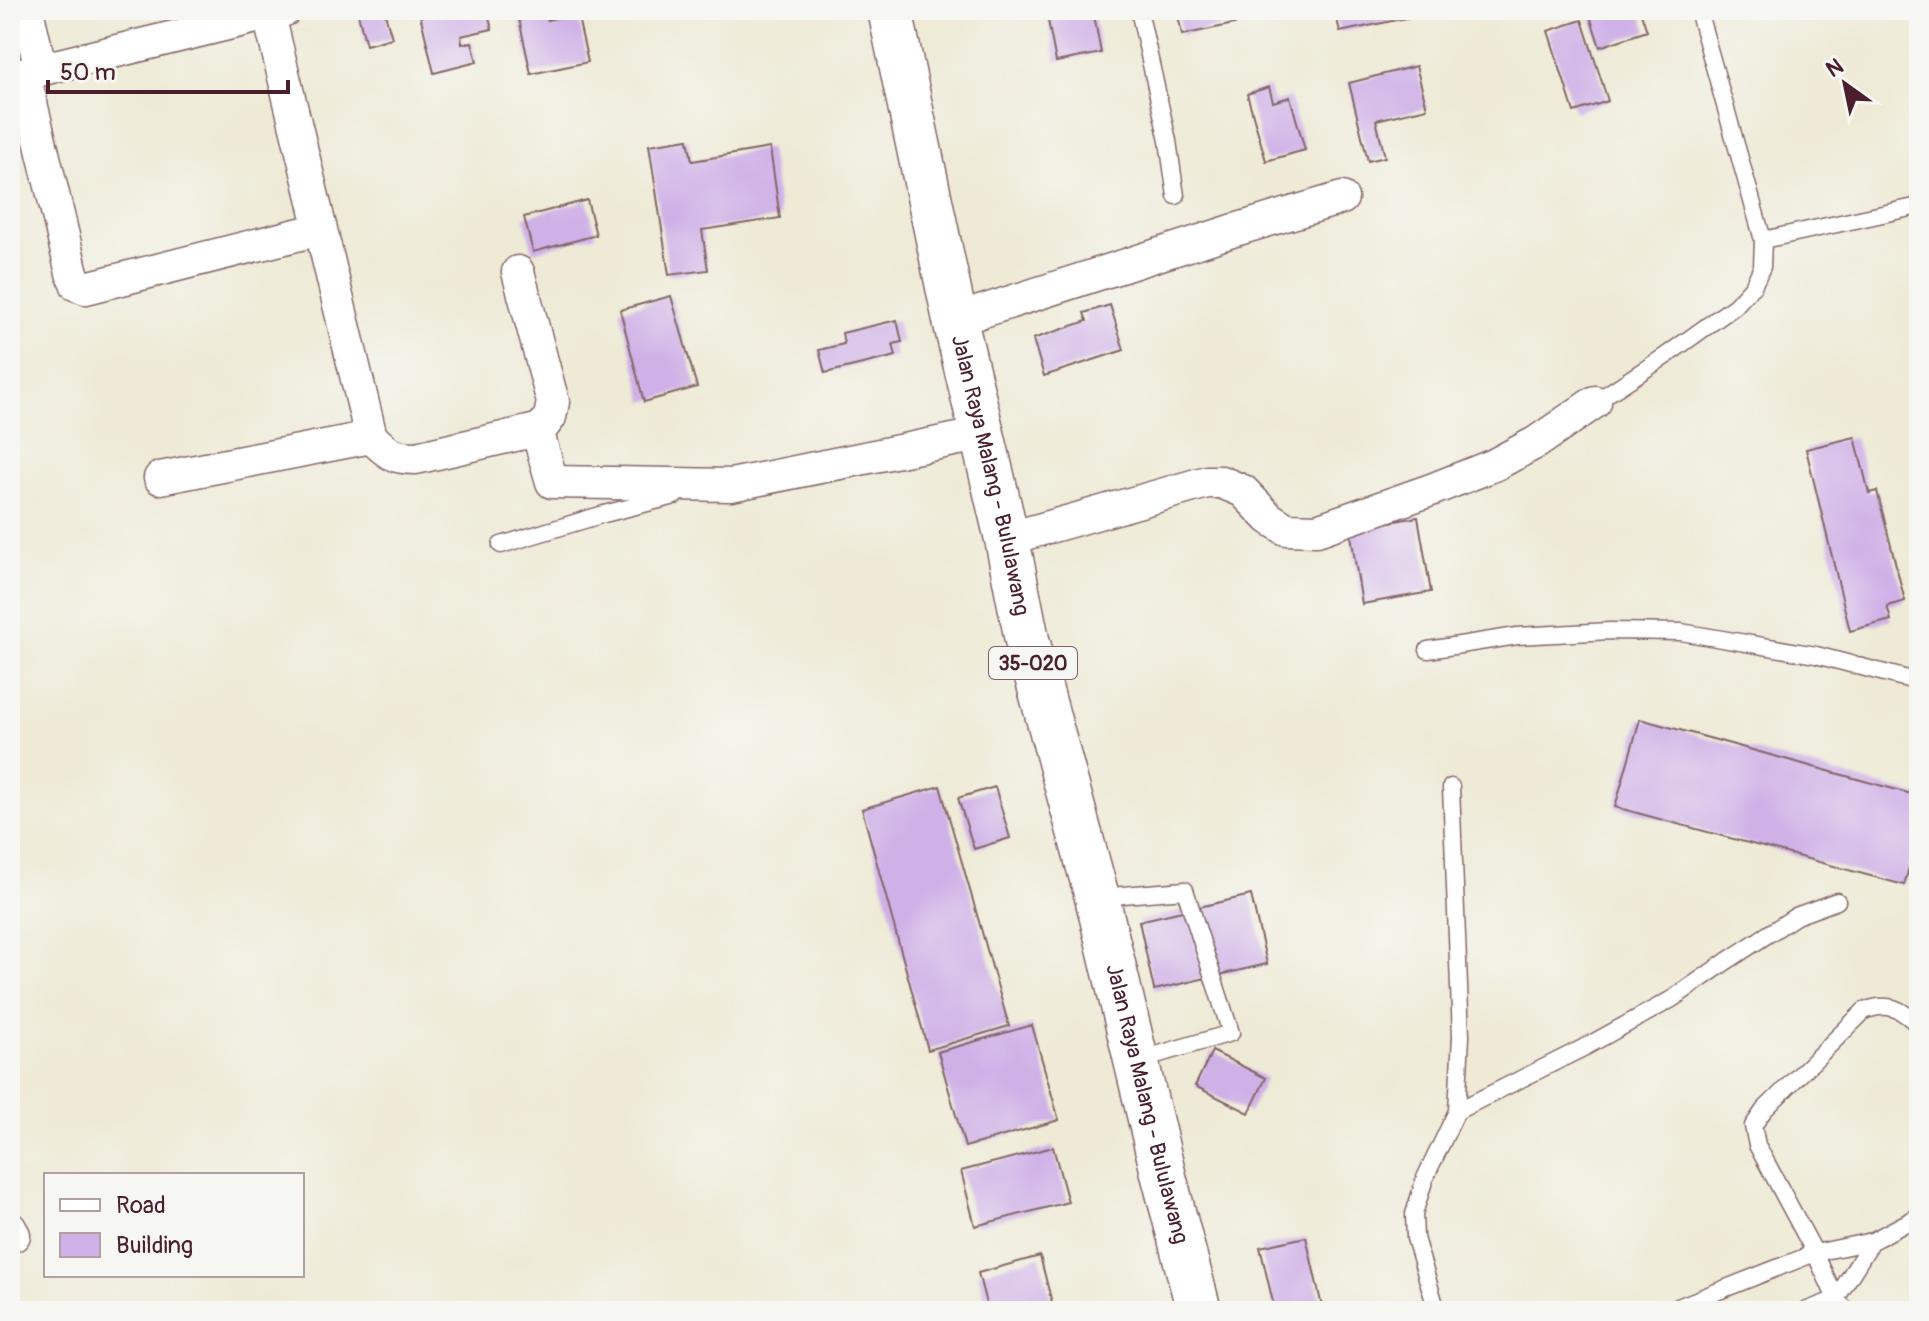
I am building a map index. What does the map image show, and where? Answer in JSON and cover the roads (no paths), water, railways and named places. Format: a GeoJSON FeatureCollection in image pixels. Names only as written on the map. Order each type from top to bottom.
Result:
{"type":"FeatureCollection","features":[{"type":"Feature","properties":{"kind":"main road","name":"Jalan Raya Malang - Bululawang"},"geometry":{"type":"LineString","coordinates":[[890,10],[1027,640],[1097,897],[1199,1311]]}},
{"type":"Feature","properties":{"kind":"street"},"geometry":{"type":"LineString","coordinates":[[27,10],[25,74],[77,285],[86,288],[320,229]]}},
{"type":"Feature","properties":{"kind":"street"},"geometry":{"type":"LineString","coordinates":[[25,74],[275,12],[320,229],[371,437],[388,454],[416,458],[537,430],[546,425],[553,402],[518,272]]}},
{"type":"Feature","properties":{"kind":"street"},"geometry":{"type":"LineString","coordinates":[[955,320],[1342,198]]}},
{"type":"Feature","properties":{"kind":"street"},"geometry":{"type":"LineString","coordinates":[[1007,539],[1207,482],[1221,482],[1243,491],[1269,518],[1286,529],[1317,530],[1494,465],[1537,442],[1595,402]]}},
{"type":"Feature","properties":{"kind":"street"},"geometry":{"type":"LineString","coordinates":[[537,430],[552,482],[731,485],[983,434]]}},
{"type":"Feature","properties":{"kind":"street"},"geometry":{"type":"LineString","coordinates":[[160,478],[371,437]]}},
{"type":"Feature","properties":{"kind":"lane"},"geometry":{"type":"LineString","coordinates":[[1139,10],[1168,141],[1176,196]]}},
{"type":"Feature","properties":{"kind":"lane"},"geometry":{"type":"LineString","coordinates":[[1595,402],[1735,306],[1753,286],[1762,267],[1763,240],[1698,10]]}},
{"type":"Feature","properties":{"kind":"lane"},"geometry":{"type":"LineString","coordinates":[[1763,240],[1919,206]]}},
{"type":"Feature","properties":{"kind":"lane"},"geometry":{"type":"LineString","coordinates":[[501,545],[654,500],[731,485]]}},
{"type":"Feature","properties":{"kind":"lane"},"geometry":{"type":"LineString","coordinates":[[1428,650],[1517,636],[1610,631],[1681,632],[1816,655],[1919,682]]}},
{"type":"Feature","properties":{"kind":"lane"},"geometry":{"type":"LineString","coordinates":[[1437,1311],[1415,1238],[1414,1214],[1425,1178],[1457,1111],[1461,1036],[1451,787]]}},
{"type":"Feature","properties":{"kind":"lane"},"geometry":{"type":"LineString","coordinates":[[1097,897],[1185,890],[1231,1033],[1137,1060]]}},
{"type":"Feature","properties":{"kind":"lane"},"geometry":{"type":"LineString","coordinates":[[1457,1111],[1600,1040],[1672,999],[1796,916],[1837,901]]}},
{"type":"Feature","properties":{"kind":"lane"},"geometry":{"type":"LineString","coordinates":[[1841,1305],[1757,1145],[1753,1126],[1764,1110],[1864,1011],[1876,1006],[1894,1008],[1919,1026]]}},
{"type":"Feature","properties":{"kind":"lane"},"geometry":{"type":"LineString","coordinates":[[1668,1311],[1815,1253],[1872,1241],[1919,1216]]}},
{"type":"Feature","properties":{"kind":"lane"},"geometry":{"type":"LineString","coordinates":[[1841,1305],[1872,1241]]}},
{"type":"Feature","properties":{"kind":"lane"},"geometry":{"type":"LineString","coordinates":[[1805,1311],[1841,1305]]}}]}
